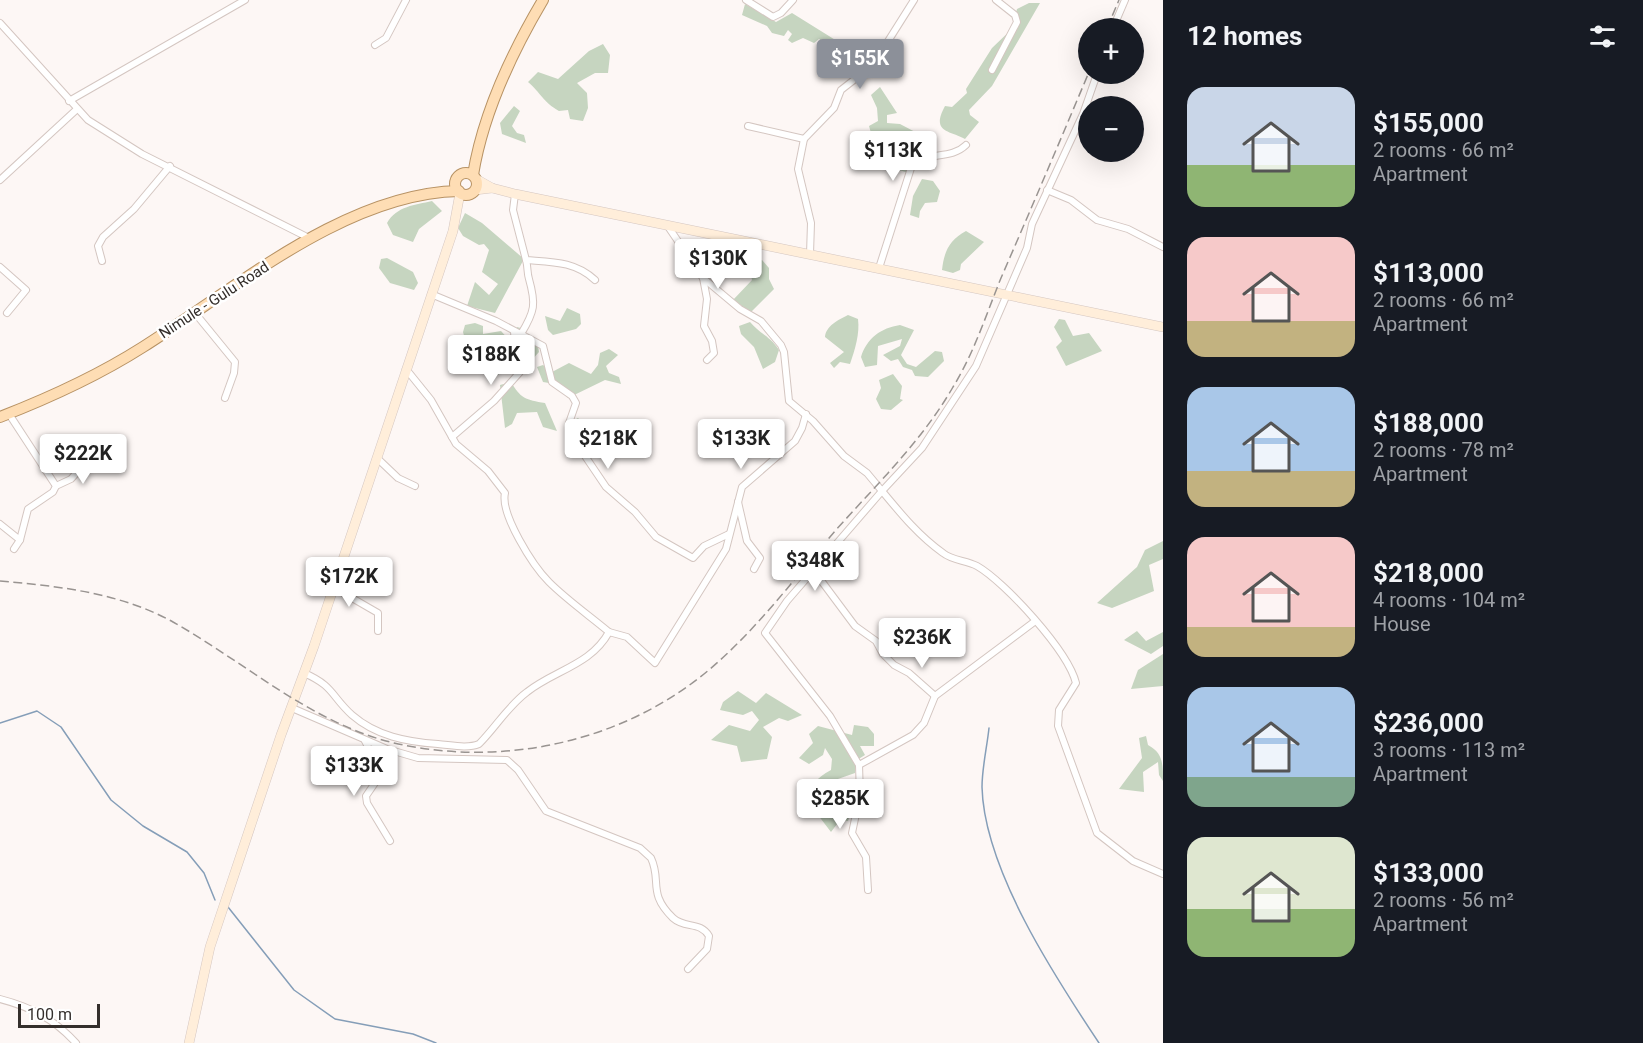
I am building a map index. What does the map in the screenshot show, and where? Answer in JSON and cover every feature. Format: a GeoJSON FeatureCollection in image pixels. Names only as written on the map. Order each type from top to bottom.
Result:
{"type":"FeatureCollection","features":[{"type":"Feature","properties":{"kind":"main road"},"geometry":{"type":"LineString","coordinates":[[189,1043],[210,947],[377,458],[466,184],[509,62],[543,0]]}},
{"type":"Feature","properties":{"kind":"main road"},"geometry":{"type":"LineString","coordinates":[[466,184],[1163,327]]}},
{"type":"Feature","properties":{"kind":"main road","name":"Nimule - Gulu Road"},"geometry":{"type":"LineString","coordinates":[[5,416],[99,373],[309,238],[363,214],[432,192],[466,184]]}},
{"type":"Feature","properties":{"kind":"street"},"geometry":{"type":"LineString","coordinates":[[69,101],[245,0]]}},
{"type":"Feature","properties":{"kind":"street"},"geometry":{"type":"LineString","coordinates":[[375,45],[386,38],[406,0]]}},
{"type":"Feature","properties":{"kind":"street"},"geometry":{"type":"LineString","coordinates":[[746,0],[773,16],[781,13],[793,0]]}},
{"type":"Feature","properties":{"kind":"street"},"geometry":{"type":"LineString","coordinates":[[810,254],[811,223],[798,169],[804,140],[834,108],[841,90],[873,65],[915,0]]}},
{"type":"Feature","properties":{"kind":"street"},"geometry":{"type":"LineString","coordinates":[[992,70],[1017,22],[1015,15],[996,0]]}},
{"type":"Feature","properties":{"kind":"street"},"geometry":{"type":"LineString","coordinates":[[1117,18],[1125,0]]}},
{"type":"Feature","properties":{"kind":"street"},"geometry":{"type":"LineString","coordinates":[[0,23],[76,110],[115,138],[309,238]]}},
{"type":"Feature","properties":{"kind":"street"},"geometry":{"type":"LineString","coordinates":[[868,890],[866,857],[852,833],[860,795],[859,765],[830,716],[765,633],[787,601],[922,448],[976,366],[1007,296],[1047,190],[1075,132],[1093,84]]}},
{"type":"Feature","properties":{"kind":"street"},"geometry":{"type":"LineString","coordinates":[[0,180],[76,110]]}},
{"type":"Feature","properties":{"kind":"street"},"geometry":{"type":"LineString","coordinates":[[748,126],[804,140]]}},
{"type":"Feature","properties":{"kind":"street"},"geometry":{"type":"LineString","coordinates":[[879,268],[912,165],[922,158],[959,152],[966,146]]}},
{"type":"Feature","properties":{"kind":"street"},"geometry":{"type":"LineString","coordinates":[[102,261],[98,246],[103,237],[134,209],[170,166]]}},
{"type":"Feature","properties":{"kind":"street"},"geometry":{"type":"LineString","coordinates":[[1047,190],[1071,200],[1097,219],[1128,229],[1163,247]]}},
{"type":"Feature","properties":{"kind":"street"},"geometry":{"type":"LineString","coordinates":[[515,194],[513,210],[526,260],[534,305],[522,334]]}},
{"type":"Feature","properties":{"kind":"street"},"geometry":{"type":"LineString","coordinates":[[667,225],[703,278],[740,309],[761,321],[781,345],[784,352],[788,398],[806,414],[838,450],[867,473],[928,541],[947,556],[978,567],[1017,599],[1060,651],[1076,681],[1074,689],[1059,710],[1058,726],[1097,833],[1133,861],[1163,874]]}},
{"type":"Feature","properties":{"kind":"street"},"geometry":{"type":"LineString","coordinates":[[526,260],[562,262],[585,272],[595,280]]}},
{"type":"Feature","properties":{"kind":"street"},"geometry":{"type":"LineString","coordinates":[[0,267],[26,290],[7,313]]}},
{"type":"Feature","properties":{"kind":"street"},"geometry":{"type":"LineString","coordinates":[[703,278],[707,299],[704,326],[711,338],[714,353],[707,360]]}},
{"type":"Feature","properties":{"kind":"street"},"geometry":{"type":"LineString","coordinates":[[431,294],[522,334],[543,346],[553,384],[574,399],[576,407],[569,425],[581,450],[600,480],[635,512],[656,537],[693,558],[704,546],[729,534]]}},
{"type":"Feature","properties":{"kind":"street"},"geometry":{"type":"LineString","coordinates":[[195,313],[235,362],[234,373],[225,398]]}},
{"type":"Feature","properties":{"kind":"street"},"geometry":{"type":"LineString","coordinates":[[452,437],[494,401],[520,372],[516,361],[514,331]]}},
{"type":"Feature","properties":{"kind":"street"},"geometry":{"type":"LineString","coordinates":[[405,369],[435,405],[461,450],[498,482],[505,493],[503,500],[519,540],[547,580],[609,632],[627,637],[655,663],[726,549],[745,483],[795,441],[806,414]]}},
{"type":"Feature","properties":{"kind":"street"},"geometry":{"type":"LineString","coordinates":[[5,416],[56,486]]}},
{"type":"Feature","properties":{"kind":"street"},"geometry":{"type":"LineString","coordinates":[[377,458],[398,478],[415,486]]}},
{"type":"Feature","properties":{"kind":"street"},"geometry":{"type":"LineString","coordinates":[[14,549],[20,540],[28,509],[53,492],[56,486],[71,479],[89,459]]}},
{"type":"Feature","properties":{"kind":"street"},"geometry":{"type":"LineString","coordinates":[[738,501],[747,541],[760,558],[754,569]]}},
{"type":"Feature","properties":{"kind":"street"},"geometry":{"type":"LineString","coordinates":[[0,524],[20,540]]}},
{"type":"Feature","properties":{"kind":"street"},"geometry":{"type":"LineString","coordinates":[[814,571],[855,626],[876,641],[883,654],[894,665],[909,673],[935,696]]}},
{"type":"Feature","properties":{"kind":"street"},"geometry":{"type":"LineString","coordinates":[[332,586],[378,613],[378,631]]}},
{"type":"Feature","properties":{"kind":"street"},"geometry":{"type":"LineString","coordinates":[[859,765],[913,735],[924,723],[935,696],[1034,622]]}},
{"type":"Feature","properties":{"kind":"street"},"geometry":{"type":"LineString","coordinates":[[304,673],[327,684],[353,715],[386,734],[420,743],[476,746],[526,692],[552,675],[587,659],[609,632]]}},
{"type":"Feature","properties":{"kind":"street"},"geometry":{"type":"LineString","coordinates":[[292,708],[365,740],[418,758],[507,760],[518,770],[546,811],[640,848],[654,863],[654,888],[665,909],[675,920],[702,927],[710,936],[708,949],[688,969]]}},
{"type":"Feature","properties":{"kind":"street"},"geometry":{"type":"LineString","coordinates":[[365,740],[380,770],[379,777],[366,796],[367,804],[390,841]]}},
{"type":"Feature","properties":{"kind":"street"},"geometry":{"type":"LineString","coordinates":[[0,999],[35,1010],[57,1023],[76,1043]]}},
{"type":"Feature","properties":{"kind":"green space"},"geometry":{"type":"Polygon","coordinates":[[[1029,3],[1040,3],[992,86],[969,110],[970,115],[979,122],[965,139],[943,129],[940,121],[945,106],[952,107],[967,93],[966,89],[992,48],[1016,25],[1017,9],[1029,3]]]}},
{"type":"Feature","properties":{"kind":"green space"},"geometry":{"type":"Polygon","coordinates":[[[745,4],[776,22],[792,13],[845,46],[834,51],[819,39],[814,43],[803,38],[792,43],[788,40],[792,34],[788,30],[784,36],[772,33],[767,26],[742,15],[745,4]]]}},
{"type":"Feature","properties":{"kind":"green space"},"geometry":{"type":"Polygon","coordinates":[[[603,44],[610,55],[608,73],[595,73],[577,83],[587,93],[588,108],[583,121],[570,119],[568,110],[559,111],[554,108],[528,82],[538,72],[558,79],[589,51],[603,44]]]}},
{"type":"Feature","properties":{"kind":"green space"},"geometry":{"type":"Polygon","coordinates":[[[880,87],[897,113],[887,115],[887,123],[900,124],[919,134],[926,161],[909,173],[889,167],[889,158],[898,147],[892,136],[873,140],[869,126],[878,121],[877,108],[871,95],[880,87]]]}},
{"type":"Feature","properties":{"kind":"green space"},"geometry":{"type":"Polygon","coordinates":[[[514,106],[520,111],[512,126],[517,133],[524,135],[526,143],[502,134],[500,123],[514,106]]]}},
{"type":"Feature","properties":{"kind":"green space"},"geometry":{"type":"Polygon","coordinates":[[[922,179],[933,181],[940,191],[937,202],[925,203],[919,218],[910,215],[913,196],[922,179]]]}},
{"type":"Feature","properties":{"kind":"green space"},"geometry":{"type":"Polygon","coordinates":[[[432,201],[442,211],[419,229],[413,242],[393,235],[387,223],[391,217],[407,207],[432,201]]]}},
{"type":"Feature","properties":{"kind":"green space"},"geometry":{"type":"Polygon","coordinates":[[[465,213],[482,223],[524,259],[495,313],[467,306],[475,282],[489,295],[498,284],[482,272],[489,250],[484,244],[479,245],[463,236],[458,228],[465,213]]]}},
{"type":"Feature","properties":{"kind":"green space"},"geometry":{"type":"Polygon","coordinates":[[[966,231],[984,242],[961,264],[960,270],[953,273],[942,270],[948,247],[955,238],[966,231]]]}},
{"type":"Feature","properties":{"kind":"green space"},"geometry":{"type":"Polygon","coordinates":[[[387,258],[413,272],[418,283],[414,290],[390,283],[379,268],[381,259],[387,258]]]}},
{"type":"Feature","properties":{"kind":"green space"},"geometry":{"type":"Polygon","coordinates":[[[762,260],[769,268],[769,279],[774,289],[751,312],[733,300],[752,280],[751,276],[742,272],[743,265],[762,260]]]}},
{"type":"Feature","properties":{"kind":"green space"},"geometry":{"type":"Polygon","coordinates":[[[567,308],[580,314],[581,324],[576,329],[553,335],[548,330],[545,316],[560,321],[567,308]]]}},
{"type":"Feature","properties":{"kind":"green space"},"geometry":{"type":"Polygon","coordinates":[[[848,315],[858,319],[855,347],[850,364],[840,362],[834,368],[830,363],[844,352],[825,337],[826,333],[833,324],[848,315]]]}},
{"type":"Feature","properties":{"kind":"green space"},"geometry":{"type":"Polygon","coordinates":[[[1059,319],[1065,320],[1073,336],[1089,333],[1102,351],[1066,366],[1056,347],[1062,341],[1054,327],[1059,319]]]}},
{"type":"Feature","properties":{"kind":"green space"},"geometry":{"type":"Polygon","coordinates":[[[750,322],[779,350],[775,362],[763,369],[754,347],[741,334],[739,326],[750,322]]]}},
{"type":"Feature","properties":{"kind":"green space"},"geometry":{"type":"Polygon","coordinates":[[[475,323],[483,326],[483,334],[501,331],[510,341],[501,353],[495,352],[489,359],[498,366],[505,367],[498,375],[485,374],[479,364],[472,370],[461,372],[457,367],[468,351],[463,332],[465,325],[475,323]]]}},
{"type":"Feature","properties":{"kind":"green space"},"geometry":{"type":"Polygon","coordinates":[[[900,325],[914,330],[901,355],[907,364],[916,367],[935,351],[942,352],[944,361],[928,377],[915,376],[912,370],[903,367],[898,359],[891,361],[883,355],[900,346],[902,339],[878,346],[877,365],[865,367],[861,357],[871,339],[881,331],[900,325]]]}},
{"type":"Feature","properties":{"kind":"green space"},"geometry":{"type":"Polygon","coordinates":[[[517,327],[524,329],[526,338],[538,345],[539,352],[530,362],[515,358],[517,327]]]}},
{"type":"Feature","properties":{"kind":"green space"},"geometry":{"type":"Polygon","coordinates":[[[609,349],[618,355],[606,366],[609,373],[619,377],[621,384],[605,380],[568,398],[555,384],[543,382],[537,367],[543,365],[552,372],[569,363],[591,374],[598,365],[600,353],[609,349]]]}},
{"type":"Feature","properties":{"kind":"green space"},"geometry":{"type":"Polygon","coordinates":[[[893,374],[902,386],[900,399],[903,400],[891,410],[881,409],[876,399],[881,388],[879,380],[893,374]]]}},
{"type":"Feature","properties":{"kind":"green space"},"geometry":{"type":"Polygon","coordinates":[[[511,382],[517,392],[524,397],[545,403],[557,431],[543,427],[537,412],[517,413],[512,424],[505,428],[500,385],[511,382]]]}},
{"type":"Feature","properties":{"kind":"green space"},"geometry":{"type":"Polygon","coordinates":[[[578,418],[587,427],[596,420],[603,421],[594,440],[583,449],[573,431],[572,421],[578,418]]]}},
{"type":"Feature","properties":{"kind":"green space"},"geometry":{"type":"Polygon","coordinates":[[[1163,541],[1163,559],[1149,565],[1154,591],[1112,608],[1097,603],[1137,567],[1145,550],[1163,541]]]}},
{"type":"Feature","properties":{"kind":"green space"},"geometry":{"type":"Polygon","coordinates":[[[1137,631],[1146,641],[1163,632],[1163,646],[1151,654],[1124,640],[1137,631]]]}},
{"type":"Feature","properties":{"kind":"green space"},"geometry":{"type":"Polygon","coordinates":[[[1163,654],[1163,686],[1131,689],[1138,670],[1163,654]]]}},
{"type":"Feature","properties":{"kind":"green space"},"geometry":{"type":"Polygon","coordinates":[[[738,691],[756,703],[766,693],[802,715],[788,721],[779,718],[763,727],[772,737],[767,759],[741,762],[737,746],[711,740],[729,725],[750,731],[759,720],[752,711],[743,715],[720,710],[723,702],[738,691]]]}},
{"type":"Feature","properties":{"kind":"green space"},"geometry":{"type":"Polygon","coordinates":[[[854,725],[868,727],[874,734],[874,746],[860,746],[865,755],[857,760],[855,773],[835,780],[837,787],[830,792],[833,803],[841,796],[847,801],[856,797],[848,821],[840,820],[831,832],[808,802],[814,783],[831,770],[832,759],[825,748],[823,755],[809,764],[799,758],[813,743],[809,734],[818,726],[852,735],[854,725]]]}},
{"type":"Feature","properties":{"kind":"green space"},"geometry":{"type":"Polygon","coordinates":[[[1146,736],[1148,745],[1157,752],[1161,760],[1163,781],[1159,775],[1158,762],[1143,772],[1144,792],[1119,789],[1142,758],[1139,738],[1146,736]]]}},
{"type":"Feature","properties":{"kind":"waterway"},"geometry":{"type":"LineString","coordinates":[[0,723],[37,711],[61,727],[111,800],[143,826],[187,852],[204,873],[215,900]]}},
{"type":"Feature","properties":{"kind":"waterway"},"geometry":{"type":"LineString","coordinates":[[989,728],[982,787],[986,819],[995,852],[1008,887],[1043,955],[1099,1043]]}},
{"type":"Feature","properties":{"kind":"waterway"},"geometry":{"type":"LineString","coordinates":[[228,907],[294,990],[335,1019],[413,1034],[436,1043]]}},
{"type":"Feature","properties":{"kind":"railway"},"geometry":{"type":"LineString","coordinates":[[1111,18],[1119,0]]}},
{"type":"Feature","properties":{"kind":"railway"},"geometry":{"type":"LineString","coordinates":[[0,581],[89,592],[153,612],[200,638],[307,707],[364,734],[394,743],[435,750],[477,752],[519,750],[561,743],[601,731],[640,715],[676,694],[710,669],[744,637],[898,462],[941,407],[973,347],[1084,84]]}}]}
